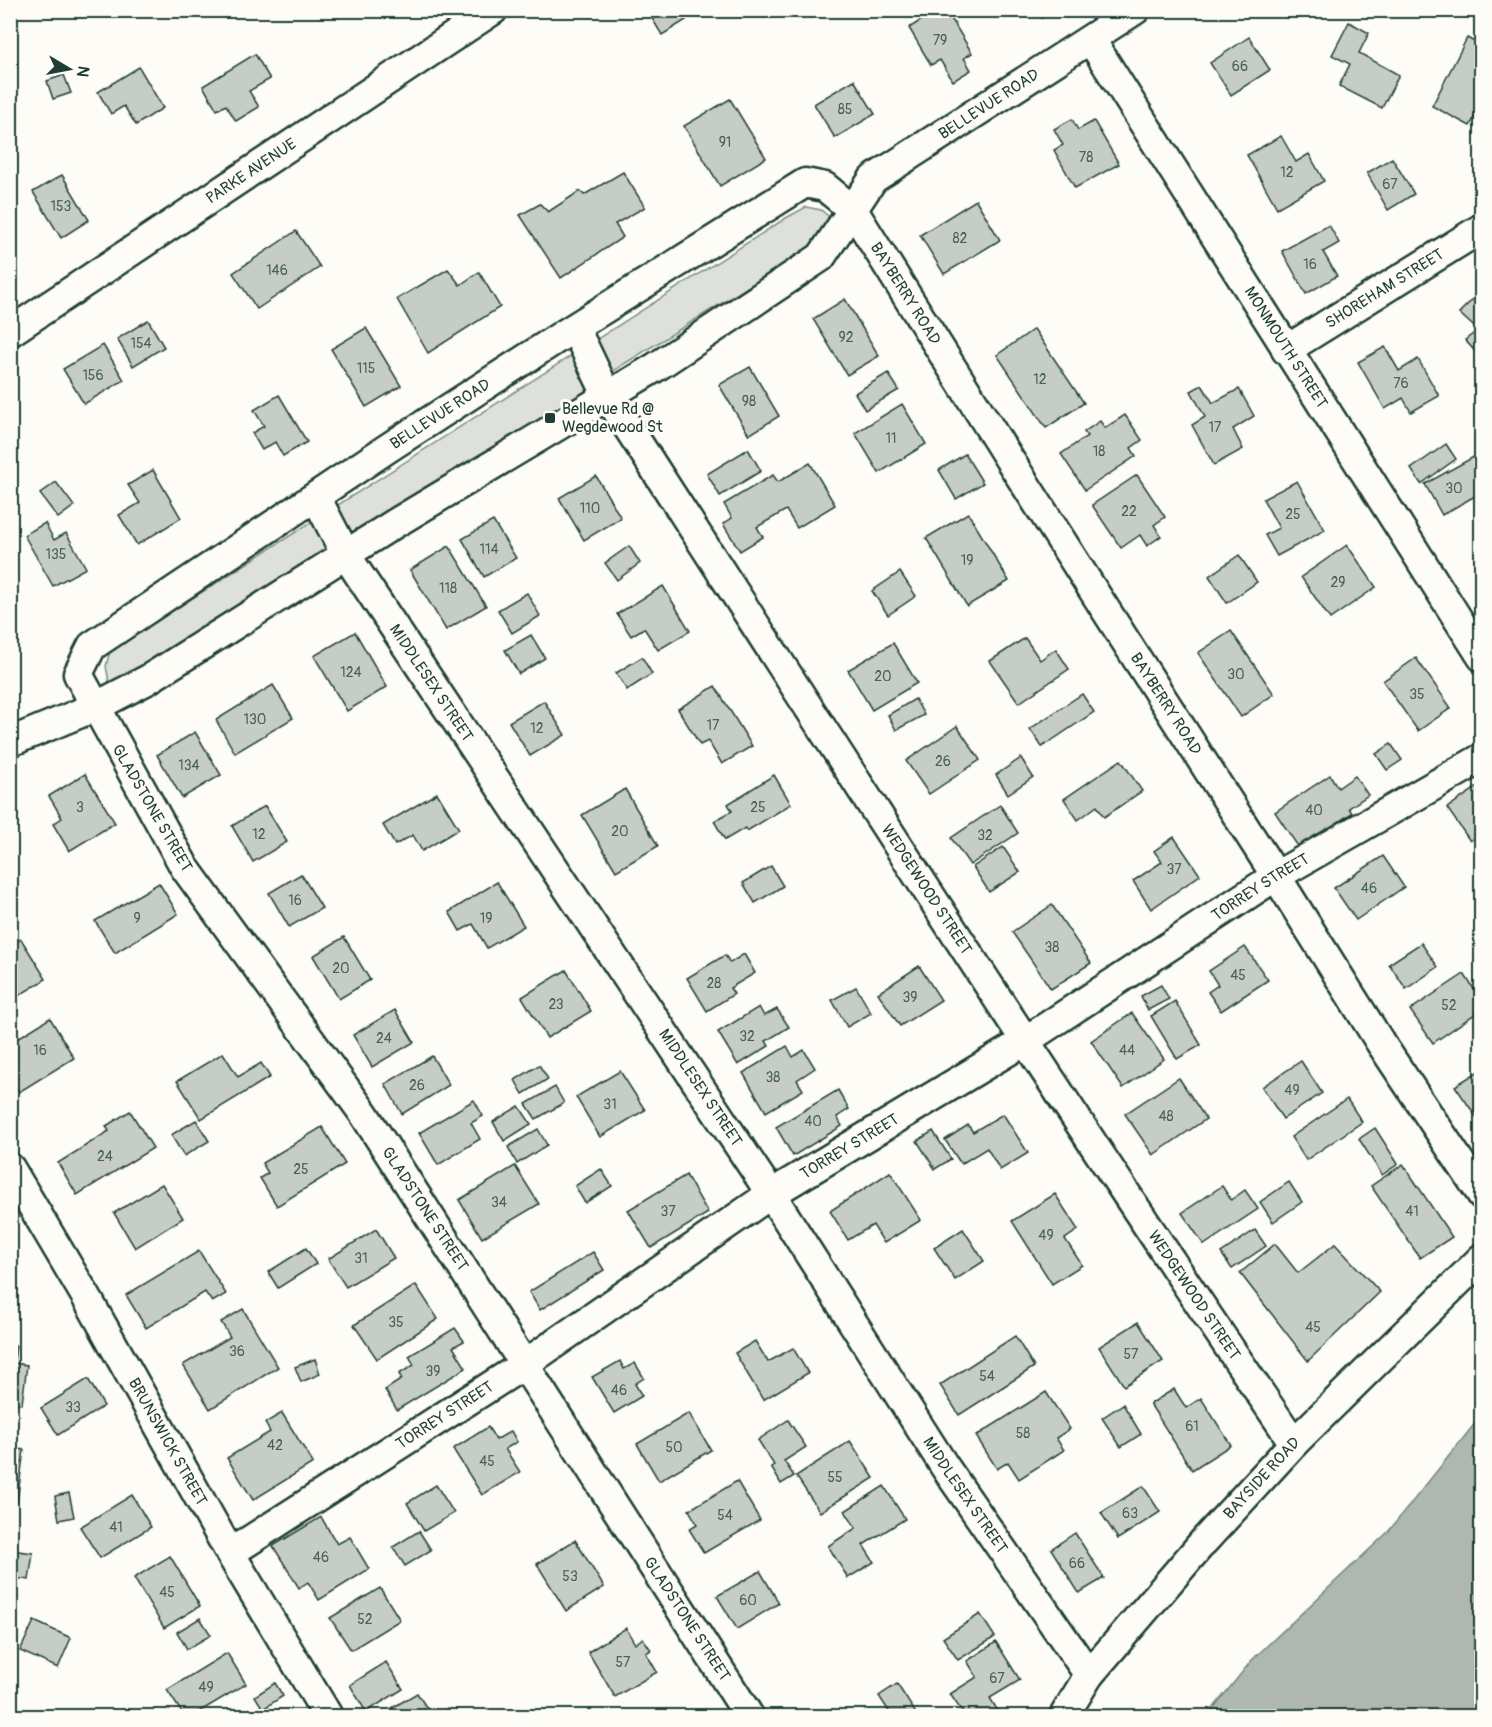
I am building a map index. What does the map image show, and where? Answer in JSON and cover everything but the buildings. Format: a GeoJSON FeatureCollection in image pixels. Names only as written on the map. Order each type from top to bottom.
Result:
{"type":"FeatureCollection","features":[{"type":"Feature","properties":{"kind":"street","name":"PARKE AVENUE"},"geometry":{"type":"LineString","coordinates":[[10,332],[493,10]]}},
{"type":"Feature","properties":{"kind":"street","name":"BELLEVUE ROAD"},"geometry":{"type":"LineString","coordinates":[[10,742],[95,707],[147,680],[346,555],[656,367],[822,257],[873,179],[1136,10]]}},
{"type":"Feature","properties":{"kind":"street","name":"MONMOUTH STREET"},"geometry":{"type":"LineString","coordinates":[[1091,40],[1482,657]]}},
{"type":"Feature","properties":{"kind":"street","name":"BELLEVUE ROAD"},"geometry":{"type":"LineString","coordinates":[[95,707],[78,674],[92,646],[316,497],[575,328],[805,183],[825,187],[853,210]]}},
{"type":"Feature","properties":{"kind":"street","name":"BAYBERRY ROAD"},"geometry":{"type":"LineString","coordinates":[[853,210],[1380,1042],[1482,1195]]}},
{"type":"Feature","properties":{"kind":"street","name":"SHOREHAM STREET"},"geometry":{"type":"LineString","coordinates":[[1286,350],[1482,228]]}},
{"type":"Feature","properties":{"kind":"street","name":"WEDGEWOOD STREET"},"geometry":{"type":"LineString","coordinates":[[575,328],[607,395],[1025,1041],[1178,1274],[1294,1443]]}},
{"type":"Feature","properties":{"kind":"street","name":"MIDDLESEX STREET"},"geometry":{"type":"LineString","coordinates":[[316,497],[346,555],[771,1194],[945,1467],[1089,1675]]}},
{"type":"Feature","properties":{"kind":"street","name":"GLADSTONE STREET"},"geometry":{"type":"LineString","coordinates":[[95,707],[185,868],[364,1114],[749,1716]]}},
{"type":"Feature","properties":{"kind":"street","name":"TORREY STREET"},"geometry":{"type":"LineString","coordinates":[[230,1553],[525,1364],[771,1194],[1025,1041],[1276,876],[1482,758]]}},
{"type":"Feature","properties":{"kind":"street","name":"BRUNSWICK STREET"},"geometry":{"type":"LineString","coordinates":[[10,1168],[91,1305],[230,1553],[328,1716]]}},
{"type":"Feature","properties":{"kind":"street","name":"BAYSIDE ROAD"},"geometry":{"type":"LineString","coordinates":[[1064,1716],[1089,1675],[1204,1541],[1294,1443],[1482,1258]]}},
{"type":"Feature","properties":{"kind":"shaded area"},"geometry":{"type":"Polygon","coordinates":[[[806,207],[821,210],[828,216],[827,231],[802,253],[624,364],[565,405],[124,688],[109,682],[106,666],[110,651],[806,207]]]}},
{"type":"Feature","properties":{"kind":"shaded area"},"geometry":{"type":"Polygon","coordinates":[[[1481,1416],[1481,1716],[1207,1716],[1252,1660],[1388,1532],[1481,1416]]]}},
{"type":"Feature","properties":{"kind":"place","name":"Bellevue Rd @ Wegdewood St"},"geometry":{"type":"Point","coordinates":[550,418]}}]}
